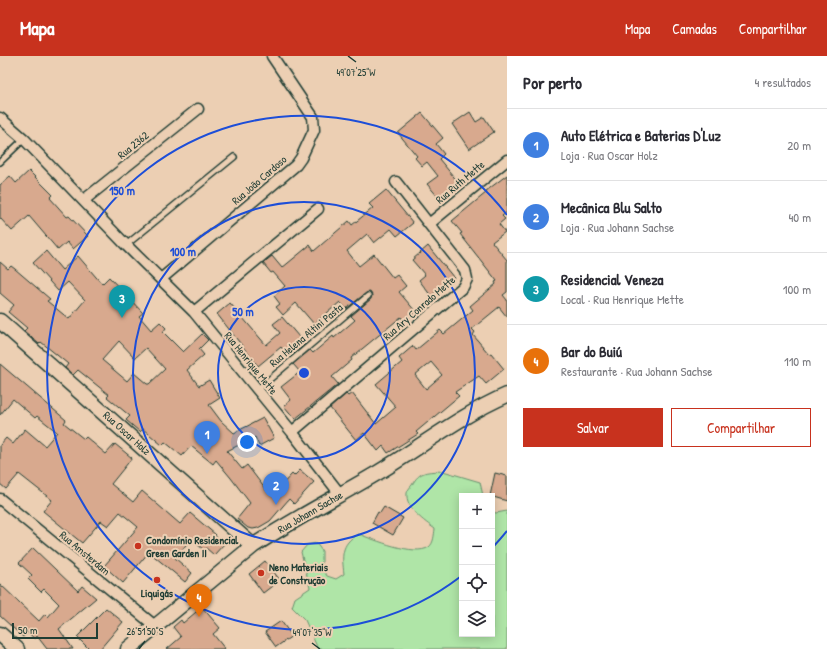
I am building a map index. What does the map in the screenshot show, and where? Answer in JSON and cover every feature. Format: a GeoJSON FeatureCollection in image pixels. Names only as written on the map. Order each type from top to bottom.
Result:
{"type":"FeatureCollection","features":[{"type":"Feature","properties":{"kind":"street","name":"Rua João Cardoso"},"geometry":{"type":"LineString","coordinates":[[161,279],[296,165],[301,158],[314,130],[313,117],[272,56]]}},
{"type":"Feature","properties":{"kind":"street","name":"Rua 2362"},"geometry":{"type":"LineString","coordinates":[[84,200],[198,109]]}},
{"type":"Feature","properties":{"kind":"street","name":"Rua Henrique Mette"},"geometry":{"type":"LineString","coordinates":[[0,118],[24,139],[126,245],[194,312],[292,432],[340,494]]}},
{"type":"Feature","properties":{"kind":"street","name":"Rua Ruth Mette"},"geometry":{"type":"LineString","coordinates":[[429,224],[507,160]]}},
{"type":"Feature","properties":{"kind":"street","name":"Rua Ary Conrado Mette"},"geometry":{"type":"LineString","coordinates":[[292,432],[463,288],[467,280],[465,270],[396,182]]}},
{"type":"Feature","properties":{"kind":"street"},"geometry":{"type":"LineString","coordinates":[[194,312],[318,209]]}},
{"type":"Feature","properties":{"kind":"street","name":"Rua Oscar Holz"},"geometry":{"type":"LineString","coordinates":[[0,321],[253,546]]}},
{"type":"Feature","properties":{"kind":"street","name":"Rua Johann Sachse"},"geometry":{"type":"LineString","coordinates":[[128,649],[253,546],[380,471],[473,412],[507,395]]}},
{"type":"Feature","properties":{"kind":"street","name":"Rua Amsterdam"},"geometry":{"type":"LineString","coordinates":[[0,499],[155,626]]}},
{"type":"Feature","properties":{"kind":"street"},"geometry":{"type":"LineString","coordinates":[[0,634],[17,649]]}},
{"type":"Feature","properties":{"kind":"lane"},"geometry":{"type":"LineString","coordinates":[[0,162],[24,139]]}},
{"type":"Feature","properties":{"kind":"lane"},"geometry":{"type":"LineString","coordinates":[[126,245],[234,157]]}},
{"type":"Feature","properties":{"kind":"lane","name":"Rua Helena Altini Pasta"},"geometry":{"type":"LineString","coordinates":[[257,390],[368,296]]}},
{"type":"Feature","properties":{"kind":"green space"},"geometry":{"type":"Polygon","coordinates":[[[443,471],[480,482],[482,493],[459,493],[459,637],[495,637],[495,513],[507,511],[507,649],[318,649],[305,620],[292,607],[295,598],[310,588],[301,552],[307,545],[316,543],[322,551],[322,569],[327,576],[336,579],[344,574],[343,557],[345,547],[352,538],[358,534],[404,549],[423,550],[429,547],[433,541],[435,529],[412,509],[407,499],[407,492],[421,474],[443,471]]]}},
{"type":"Feature","properties":{"kind":"building"},"geometry":{"type":"Polygon","coordinates":[[[470,112],[476,122],[484,117],[494,132],[469,149],[452,124],[470,112]]]}},
{"type":"Feature","properties":{"kind":"building"},"geometry":{"type":"Polygon","coordinates":[[[422,113],[443,138],[436,144],[444,154],[439,159],[458,182],[439,198],[427,184],[438,176],[427,162],[422,166],[415,158],[417,156],[398,133],[422,113]]]}},
{"type":"Feature","properties":{"kind":"building"},"geometry":{"type":"Polygon","coordinates":[[[29,171],[53,195],[50,198],[67,217],[69,216],[88,236],[73,249],[67,242],[58,250],[29,216],[12,231],[0,218],[0,185],[10,176],[16,183],[29,171]]]}},
{"type":"Feature","properties":{"kind":"building"},"geometry":{"type":"Polygon","coordinates":[[[507,175],[507,212],[502,216],[505,219],[499,224],[505,232],[492,242],[507,260],[507,292],[503,295],[507,300],[507,317],[499,307],[472,329],[475,332],[473,335],[504,369],[486,384],[479,376],[455,392],[459,396],[416,432],[418,434],[388,453],[383,446],[378,451],[364,433],[356,440],[330,408],[346,394],[348,396],[352,393],[376,424],[396,407],[376,384],[402,362],[399,358],[413,346],[416,350],[440,330],[444,334],[473,310],[470,306],[496,284],[495,282],[497,281],[460,234],[462,233],[452,221],[487,192],[486,191],[507,175]],[[431,362],[415,375],[426,389],[442,375],[431,362]]]}},
{"type":"Feature","properties":{"kind":"building"},"geometry":{"type":"Polygon","coordinates":[[[386,190],[413,223],[397,236],[391,229],[374,243],[367,234],[347,251],[359,266],[374,254],[393,278],[397,275],[406,286],[399,292],[416,312],[404,321],[401,317],[351,358],[352,360],[332,377],[338,384],[295,419],[284,406],[291,400],[281,387],[300,372],[293,364],[310,350],[313,353],[355,320],[351,316],[371,299],[372,295],[370,292],[366,293],[346,309],[340,302],[314,324],[296,303],[283,315],[276,307],[280,304],[274,296],[285,286],[263,263],[272,256],[282,268],[310,245],[314,251],[349,221],[352,225],[373,208],[369,204],[386,190]]]}},
{"type":"Feature","properties":{"kind":"building"},"geometry":{"type":"Polygon","coordinates":[[[428,246],[454,278],[431,296],[419,280],[425,275],[412,260],[428,246]]]}},
{"type":"Feature","properties":{"kind":"building"},"geometry":{"type":"Polygon","coordinates":[[[46,251],[62,270],[78,256],[102,284],[109,277],[143,313],[139,316],[151,330],[160,322],[166,328],[163,332],[183,352],[202,334],[208,340],[199,349],[204,355],[187,370],[199,386],[209,380],[220,398],[209,405],[221,421],[234,433],[263,418],[274,438],[259,446],[255,437],[227,451],[242,469],[247,465],[266,490],[272,484],[278,489],[292,474],[294,476],[300,470],[314,482],[294,504],[289,499],[270,521],[258,528],[248,528],[237,519],[250,503],[216,460],[213,464],[191,446],[182,456],[165,442],[162,445],[143,429],[140,432],[126,420],[130,416],[107,397],[109,395],[78,370],[73,375],[65,368],[68,364],[41,342],[39,344],[24,331],[27,328],[8,312],[14,305],[0,293],[0,262],[8,269],[11,266],[15,269],[50,299],[47,301],[69,319],[85,300],[68,282],[58,291],[33,263],[46,251]],[[119,341],[102,360],[127,381],[134,373],[147,384],[149,384],[165,369],[146,348],[135,358],[119,341]]]}},
{"type":"Feature","properties":{"kind":"building"},"geometry":{"type":"Polygon","coordinates":[[[230,303],[266,345],[280,333],[273,324],[282,317],[305,344],[289,357],[281,347],[258,366],[217,314],[230,303]]]}},
{"type":"Feature","properties":{"kind":"building"},"geometry":{"type":"Polygon","coordinates":[[[0,364],[66,420],[64,423],[84,439],[86,437],[106,454],[115,444],[132,458],[111,484],[133,502],[142,491],[180,524],[190,513],[216,535],[215,536],[224,544],[214,555],[206,548],[204,550],[191,539],[175,558],[192,573],[185,582],[149,552],[123,583],[104,566],[138,527],[120,512],[108,526],[101,521],[82,543],[43,511],[52,500],[19,474],[6,489],[0,484],[0,445],[6,438],[13,444],[25,429],[45,446],[57,432],[37,416],[35,418],[13,399],[0,415],[0,364]]]}},
{"type":"Feature","properties":{"kind":"building"},"geometry":{"type":"Polygon","coordinates":[[[495,473],[507,476],[507,501],[495,497],[495,493],[491,493],[495,473]]]}},
{"type":"Feature","properties":{"kind":"building"},"geometry":{"type":"Polygon","coordinates":[[[384,507],[403,518],[393,535],[372,523],[378,512],[380,513],[384,507]]]}},
{"type":"Feature","properties":{"kind":"building"},"geometry":{"type":"Polygon","coordinates":[[[33,548],[78,591],[82,586],[96,598],[59,629],[73,649],[47,649],[37,636],[35,639],[27,632],[23,637],[0,616],[0,584],[39,621],[45,614],[48,617],[59,604],[44,589],[41,592],[28,579],[32,575],[19,563],[33,548]]]}},
{"type":"Feature","properties":{"kind":"building"},"geometry":{"type":"Polygon","coordinates":[[[265,561],[280,580],[263,593],[249,574],[265,561]]]}},
{"type":"Feature","properties":{"kind":"building"},"geometry":{"type":"Polygon","coordinates":[[[202,607],[220,628],[213,634],[225,649],[167,649],[181,637],[173,627],[181,620],[183,623],[202,607]]]}},
{"type":"Feature","properties":{"kind":"building"},"geometry":{"type":"Polygon","coordinates":[[[106,608],[123,622],[100,649],[89,649],[77,637],[106,608]]]}},
{"type":"Feature","properties":{"kind":"building"},"geometry":{"type":"Polygon","coordinates":[[[281,621],[292,636],[276,647],[265,632],[281,621]]]}},
{"type":"Feature","properties":{"kind":"place","name":"Residencial Veneza"},"geometry":{"type":"Point","coordinates":[122,318]}},
{"type":"Feature","properties":{"kind":"place","name":"Auto Elétrica e Baterias D'Luz"},"geometry":{"type":"Point","coordinates":[207,454]}},
{"type":"Feature","properties":{"kind":"place","name":"Mecânica Blu Salto"},"geometry":{"type":"Point","coordinates":[276,505]}},
{"type":"Feature","properties":{"kind":"place","name":"Condomínio Residencial Green Garden II"},"geometry":{"type":"Point","coordinates":[138,546]}},
{"type":"Feature","properties":{"kind":"place","name":"Neno Materiais de Construção"},"geometry":{"type":"Point","coordinates":[261,573]}},
{"type":"Feature","properties":{"kind":"place","name":"Liquigás"},"geometry":{"type":"Point","coordinates":[157,580]}},
{"type":"Feature","properties":{"kind":"place","name":"Bar do Buiú"},"geometry":{"type":"Point","coordinates":[199,617]}}]}
